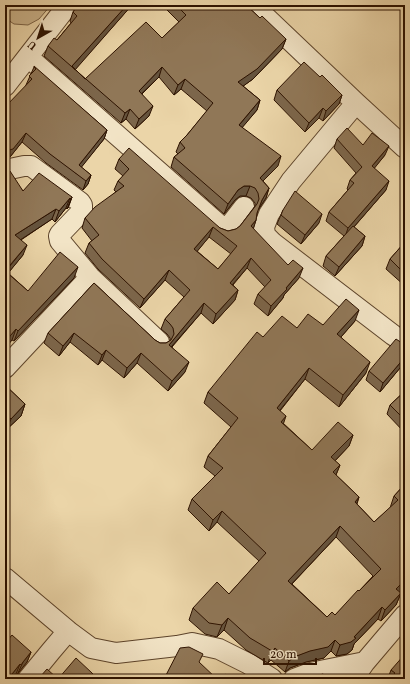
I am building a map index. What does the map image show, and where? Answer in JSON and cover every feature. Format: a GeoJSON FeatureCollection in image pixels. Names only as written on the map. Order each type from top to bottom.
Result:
{"type":"FeatureCollection","features":[{"type":"Feature","properties":{"kind":"street"},"geometry":{"type":"LineString","coordinates":[[5,86],[68,5]]}},
{"type":"Feature","properties":{"kind":"street"},"geometry":{"type":"LineString","coordinates":[[253,5],[405,148]]}},
{"type":"Feature","properties":{"kind":"street"},"geometry":{"type":"LineString","coordinates":[[28,58],[224,229],[227,229],[230,226],[244,207]]}},
{"type":"Feature","properties":{"kind":"street"},"geometry":{"type":"LineString","coordinates":[[356,103],[290,182],[269,214],[264,227],[266,235],[273,243],[405,343]]}},
{"type":"Feature","properties":{"kind":"street"},"geometry":{"type":"LineString","coordinates":[[5,170],[31,166],[80,202],[82,211],[60,234],[60,241],[90,277],[159,342]]}},
{"type":"Feature","properties":{"kind":"street"},"geometry":{"type":"LineString","coordinates":[[5,368],[90,277]]}},
{"type":"Feature","properties":{"kind":"street"},"geometry":{"type":"LineString","coordinates":[[5,578],[68,631],[92,648],[116,653],[192,643],[219,649],[249,664],[272,679]]}},
{"type":"Feature","properties":{"kind":"street"},"geometry":{"type":"LineString","coordinates":[[353,679],[365,662],[405,615]]}},
{"type":"Feature","properties":{"kind":"street"},"geometry":{"type":"LineString","coordinates":[[28,679],[68,631]]}},
{"type":"Feature","properties":{"kind":"street"},"geometry":{"type":"LineString","coordinates":[[294,679],[310,673],[365,662]]}},
{"type":"Feature","properties":{"kind":"shaded area"},"geometry":{"type":"Polygon","coordinates":[[[5,5],[51,5],[39,19],[28,25],[14,24],[5,18],[5,5]]]}},
{"type":"Feature","properties":{"kind":"building"},"geometry":{"type":"Polygon","coordinates":[[[78,5],[127,5],[72,66],[79,73],[48,46],[54,38],[57,40],[77,16],[73,12],[78,5]]]}},
{"type":"Feature","properties":{"kind":"building"},"geometry":{"type":"Polygon","coordinates":[[[176,5],[246,5],[260,18],[262,16],[286,39],[257,69],[238,82],[260,100],[239,125],[281,156],[260,178],[269,188],[262,200],[256,220],[251,226],[288,265],[293,260],[303,268],[286,288],[287,289],[271,306],[258,294],[271,280],[251,258],[230,283],[238,290],[216,314],[204,303],[169,345],[189,362],[172,381],[141,353],[127,368],[106,350],[102,355],[74,333],[63,346],[48,333],[94,283],[155,340],[160,343],[166,343],[171,340],[174,334],[173,328],[165,319],[190,290],[169,270],[144,299],[102,259],[89,243],[99,235],[85,218],[95,207],[124,186],[118,181],[129,169],[119,159],[129,148],[220,228],[228,231],[236,229],[240,226],[257,204],[259,199],[258,193],[255,188],[244,186],[238,190],[228,204],[174,157],[185,148],[180,142],[213,103],[185,79],[178,85],[162,67],[139,91],[153,106],[139,119],[130,109],[125,113],[85,79],[146,22],[162,38],[186,15],[176,5]],[[213,227],[194,249],[218,269],[237,246],[213,227]]]}},
{"type":"Feature","properties":{"kind":"building"},"geometry":{"type":"Polygon","coordinates":[[[304,62],[320,77],[322,75],[342,95],[326,111],[323,108],[309,123],[277,90],[304,62]]]}},
{"type":"Feature","properties":{"kind":"building"},"geometry":{"type":"Polygon","coordinates":[[[34,66],[107,130],[79,165],[91,175],[86,181],[50,154],[26,133],[13,149],[5,151],[5,107],[32,79],[29,76],[36,69],[34,66]]]}},
{"type":"Feature","properties":{"kind":"building"},"geometry":{"type":"Polygon","coordinates":[[[347,128],[363,145],[372,133],[389,146],[372,166],[389,181],[348,228],[329,212],[354,183],[350,180],[362,167],[337,139],[347,128]]]}},
{"type":"Feature","properties":{"kind":"building"},"geometry":{"type":"Polygon","coordinates":[[[5,170],[10,171],[23,191],[39,173],[72,197],[59,211],[56,209],[15,235],[27,245],[5,271],[5,170]]]}},
{"type":"Feature","properties":{"kind":"building"},"geometry":{"type":"Polygon","coordinates":[[[295,191],[322,214],[305,235],[281,215],[295,191]]]}},
{"type":"Feature","properties":{"kind":"building"},"geometry":{"type":"Polygon","coordinates":[[[353,226],[365,236],[339,267],[326,256],[353,226]]]}},
{"type":"Feature","properties":{"kind":"building"},"geometry":{"type":"Polygon","coordinates":[[[405,242],[405,274],[390,259],[405,242]]]}},
{"type":"Feature","properties":{"kind":"building"},"geometry":{"type":"Polygon","coordinates":[[[60,252],[78,267],[18,331],[16,329],[5,342],[5,271],[28,291],[60,252]]]}},
{"type":"Feature","properties":{"kind":"building"},"geometry":{"type":"Polygon","coordinates":[[[346,299],[359,310],[337,334],[370,362],[343,395],[309,368],[277,408],[286,416],[281,422],[312,450],[338,422],[353,435],[331,457],[340,465],[333,472],[359,497],[355,502],[374,522],[398,500],[394,496],[405,484],[405,580],[396,589],[401,593],[385,610],[382,607],[351,642],[340,645],[335,640],[328,647],[310,651],[294,657],[289,661],[275,648],[272,651],[250,638],[228,618],[222,625],[209,623],[193,608],[217,582],[229,594],[266,553],[222,511],[213,520],[192,499],[223,468],[208,456],[238,418],[208,392],[257,332],[263,337],[282,316],[297,328],[308,314],[323,325],[346,299]],[[340,526],[288,581],[327,617],[332,612],[335,615],[358,590],[359,591],[381,569],[340,526]]]}},
{"type":"Feature","properties":{"kind":"building"},"geometry":{"type":"Polygon","coordinates":[[[396,339],[405,345],[405,357],[383,383],[369,371],[396,339]]]}},
{"type":"Feature","properties":{"kind":"building"},"geometry":{"type":"Polygon","coordinates":[[[5,385],[25,404],[11,419],[5,413],[5,385]]]}},
{"type":"Feature","properties":{"kind":"building"},"geometry":{"type":"Polygon","coordinates":[[[405,391],[405,420],[390,405],[405,391]]]}},
{"type":"Feature","properties":{"kind":"building"},"geometry":{"type":"Polygon","coordinates":[[[12,635],[31,652],[8,679],[5,679],[5,643],[12,635]]]}},
{"type":"Feature","properties":{"kind":"building"},"geometry":{"type":"Polygon","coordinates":[[[189,647],[203,654],[199,662],[217,679],[164,679],[180,648],[189,647]]]}},
{"type":"Feature","properties":{"kind":"building"},"geometry":{"type":"Polygon","coordinates":[[[405,654],[405,679],[389,679],[395,673],[391,670],[405,654]]]}},
{"type":"Feature","properties":{"kind":"building"},"geometry":{"type":"Polygon","coordinates":[[[76,658],[98,679],[58,679],[76,658]]]}},
{"type":"Feature","properties":{"kind":"building"},"geometry":{"type":"Polygon","coordinates":[[[47,669],[58,679],[38,679],[47,669]]]}},
{"type":"Feature","properties":{"kind":"building"},"geometry":{"type":"Polygon","coordinates":[[[225,674],[231,679],[221,679],[225,674]]]}},
{"type":"Feature","properties":{"kind":"building"},"geometry":{"type":"Polygon","coordinates":[[[323,674],[329,679],[305,679],[323,674]]]}}]}
